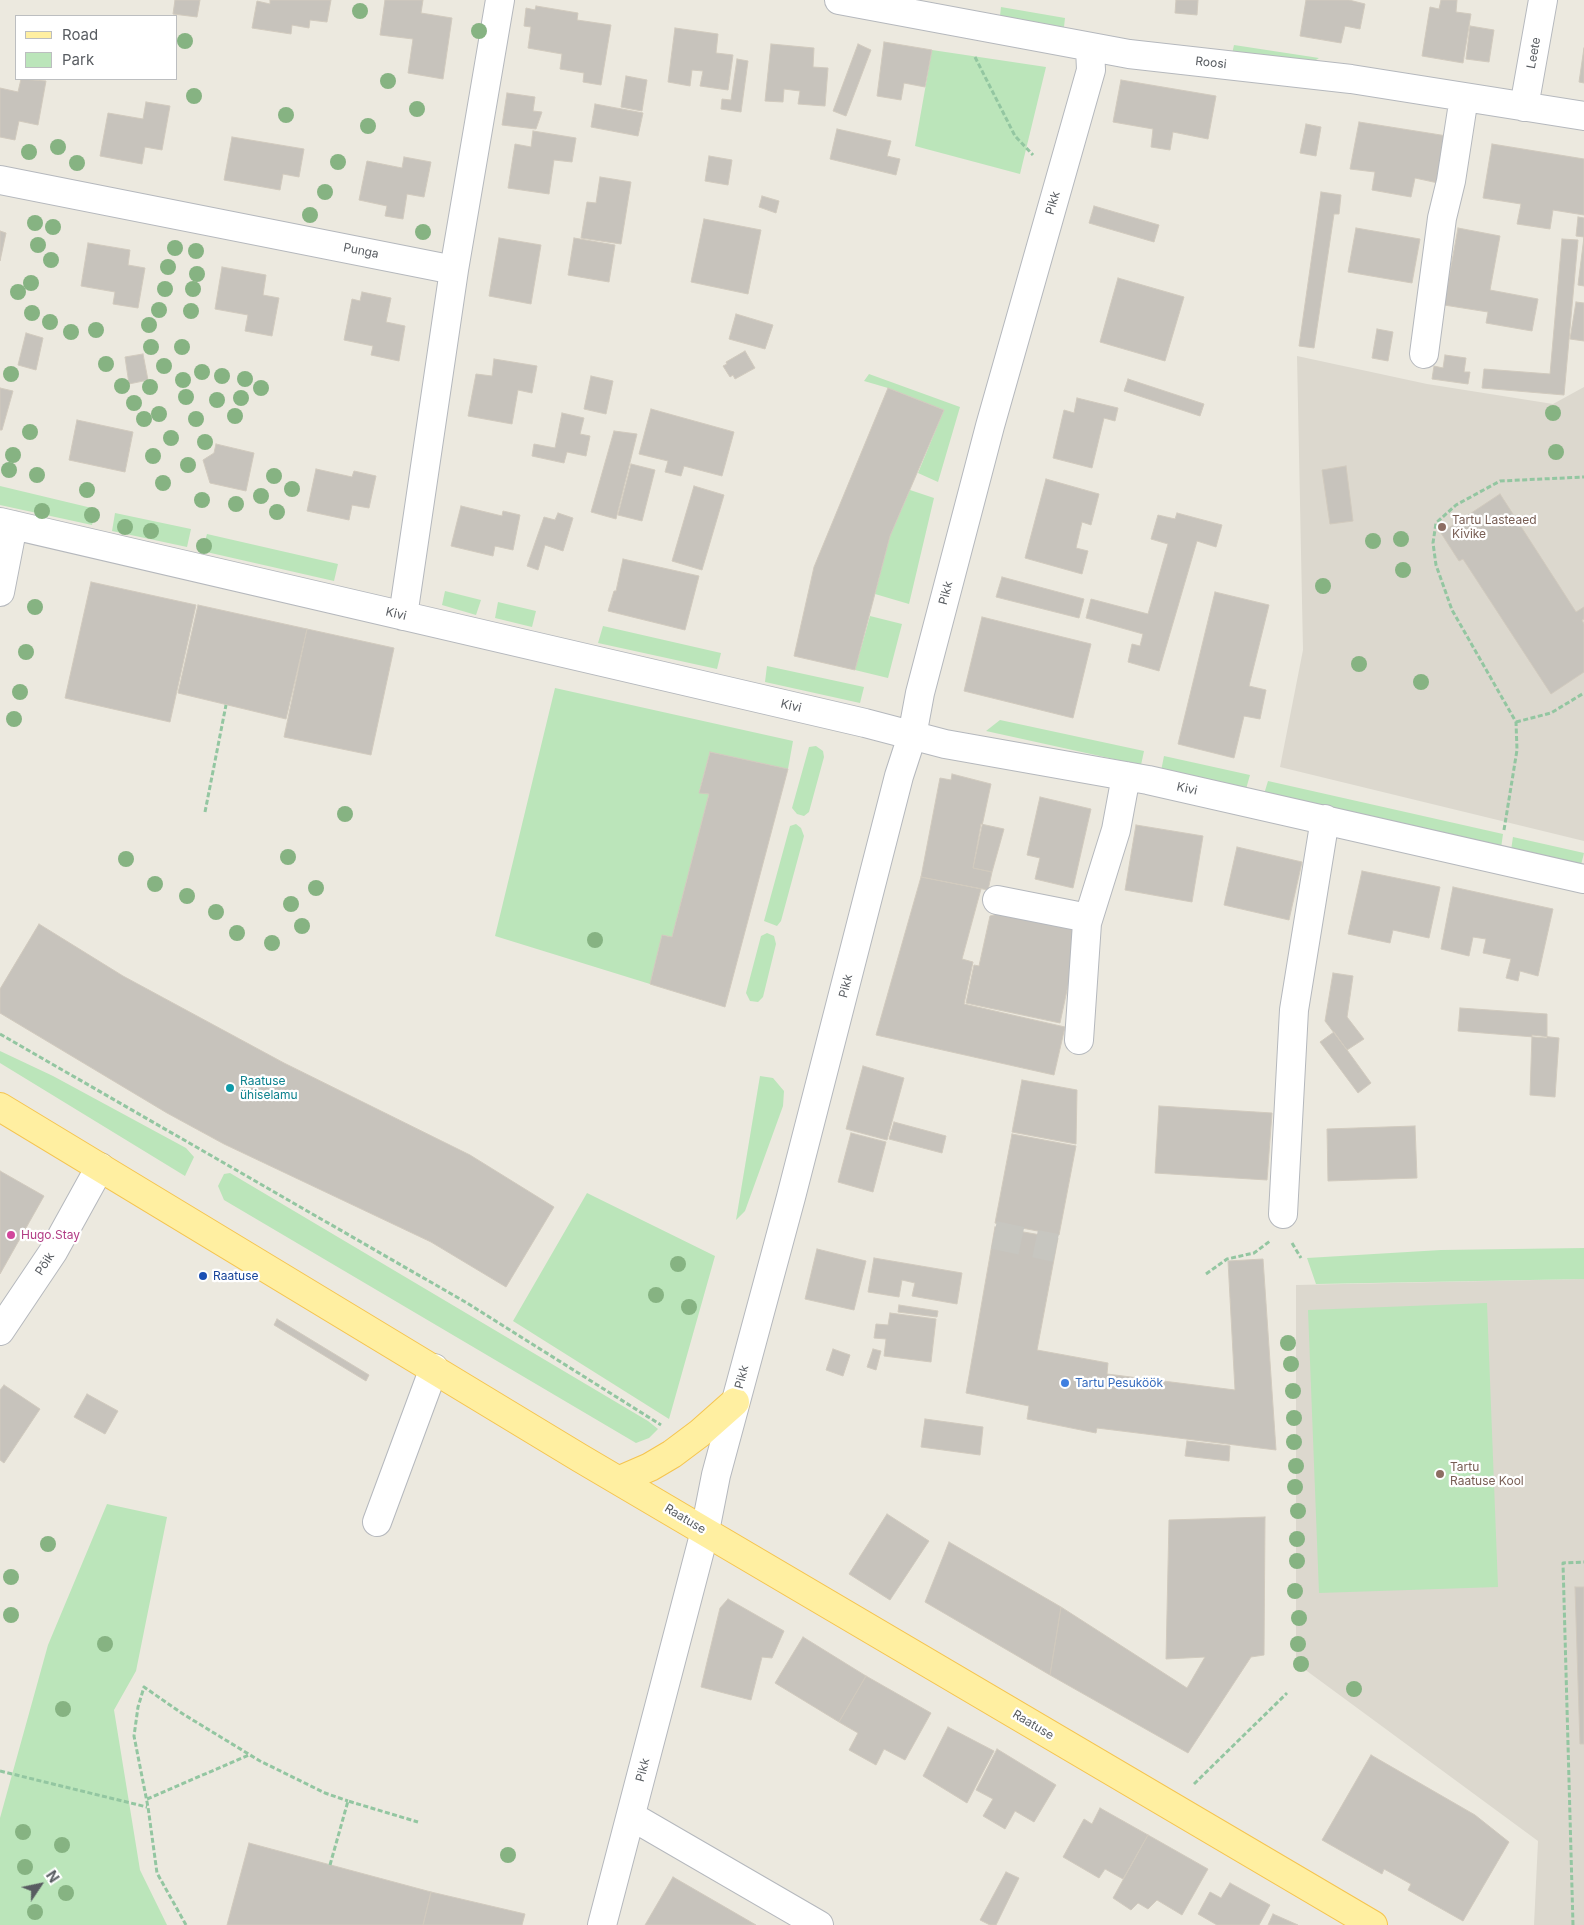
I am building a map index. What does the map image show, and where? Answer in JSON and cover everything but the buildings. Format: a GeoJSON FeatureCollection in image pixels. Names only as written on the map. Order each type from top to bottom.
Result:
{"type":"FeatureCollection","features":[{"type":"Feature","properties":{"kind":"main road","name":"Raatuse"},"geometry":{"type":"LineString","coordinates":[[0,1107],[705,1531],[1373,1925]]}},
{"type":"Feature","properties":{"kind":"main road"},"geometry":{"type":"LineString","coordinates":[[620,1480],[650,1467],[672,1454],[700,1433],[735,1402]]}},
{"type":"Feature","properties":{"kind":"street"},"geometry":{"type":"LineString","coordinates":[[403,616],[454,270],[500,0]]}},
{"type":"Feature","properties":{"kind":"street","name":"Roosi"},"geometry":{"type":"LineString","coordinates":[[839,0],[946,9],[1090,48],[1351,79],[1584,116]]}},
{"type":"Feature","properties":{"kind":"street","name":"Leete"},"geometry":{"type":"LineString","coordinates":[[1524,106],[1544,0]]}},
{"type":"Feature","properties":{"kind":"street","name":"Pikk"},"geometry":{"type":"LineString","coordinates":[[602,1925],[705,1531],[716,1475],[791,1197],[899,776],[912,736],[920,693],[990,426],[1091,70],[1090,48]]}},
{"type":"Feature","properties":{"kind":"street"},"geometry":{"type":"LineString","coordinates":[[1424,354],[1442,218],[1451,181],[1464,97]]}},
{"type":"Feature","properties":{"kind":"street","name":"Punga"},"geometry":{"type":"LineString","coordinates":[[0,180],[454,270]]}},
{"type":"Feature","properties":{"kind":"street"},"geometry":{"type":"LineString","coordinates":[[0,592],[7,524]]}},
{"type":"Feature","properties":{"kind":"street","name":"Kivi"},"geometry":{"type":"LineString","coordinates":[[7,524],[865,723],[912,736],[1126,776],[1325,819],[1584,879]]}},
{"type":"Feature","properties":{"kind":"street"},"geometry":{"type":"LineString","coordinates":[[1079,1040],[1088,918],[1116,830],[1126,776]]}},
{"type":"Feature","properties":{"kind":"street"},"geometry":{"type":"LineString","coordinates":[[1278,1224],[1294,1010],[1325,819]]}},
{"type":"Feature","properties":{"kind":"street"},"geometry":{"type":"LineString","coordinates":[[997,900],[1088,918]]}},
{"type":"Feature","properties":{"kind":"street","name":"Põik"},"geometry":{"type":"LineString","coordinates":[[0,1331],[53,1252],[100,1168]]}},
{"type":"Feature","properties":{"kind":"street"},"geometry":{"type":"LineString","coordinates":[[377,1522],[434,1368]]}},
{"type":"Feature","properties":{"kind":"street"},"geometry":{"type":"LineString","coordinates":[[631,1816],[818,1925]]}},
{"type":"Feature","properties":{"kind":"path"},"geometry":{"type":"LineString","coordinates":[[972,50],[1015,136],[1033,155]]}},
{"type":"Feature","properties":{"kind":"path"},"geometry":{"type":"LineString","coordinates":[[1504,831],[1518,750],[1516,722],[1452,610],[1436,565],[1433,543],[1436,524],[1456,504],[1500,481],[1584,477]]}},
{"type":"Feature","properties":{"kind":"path"},"geometry":{"type":"LineString","coordinates":[[1516,722],[1551,713],[1584,693]]}},
{"type":"Feature","properties":{"kind":"path"},"geometry":{"type":"LineString","coordinates":[[205,812],[226,704]]}},
{"type":"Feature","properties":{"kind":"path"},"geometry":{"type":"LineString","coordinates":[[0,1034],[467,1302],[660,1423],[663,1430]]}},
{"type":"Feature","properties":{"kind":"path"},"geometry":{"type":"LineString","coordinates":[[1206,1274],[1227,1258],[1254,1253],[1267,1245],[1278,1224]]}},
{"type":"Feature","properties":{"kind":"path"},"geometry":{"type":"LineString","coordinates":[[1573,1925],[1563,1563],[1584,1562]]}},
{"type":"Feature","properties":{"kind":"path"},"geometry":{"type":"LineString","coordinates":[[186,1925],[157,1873],[147,1799],[134,1736],[138,1707],[144,1687],[183,1714],[250,1755],[325,1793],[418,1822]]}},
{"type":"Feature","properties":{"kind":"path"},"geometry":{"type":"LineString","coordinates":[[1190,1788],[1287,1693]]}},
{"type":"Feature","properties":{"kind":"path"},"geometry":{"type":"LineString","coordinates":[[147,1799],[250,1755]]}},
{"type":"Feature","properties":{"kind":"path"},"geometry":{"type":"LineString","coordinates":[[0,1771],[148,1807]]}},
{"type":"Feature","properties":{"kind":"path"},"geometry":{"type":"LineString","coordinates":[[330,1865],[348,1801]]}},
{"type":"Feature","properties":{"kind":"shaded area","name":"Tartu Lasteaed Kivike"},"geometry":{"type":"Polygon","coordinates":[[[1297,356],[1427,384],[1553,404],[1584,387],[1584,841],[1280,767],[1303,650],[1297,356]]]}},
{"type":"Feature","properties":{"kind":"shaded area","name":"Tartu Raatuse Kool"},"geometry":{"type":"Polygon","coordinates":[[[1584,1279],[1584,1925],[1534,1925],[1538,1841],[1296,1663],[1296,1285],[1584,1279]]]}},
{"type":"Feature","properties":{"kind":"green space"},"geometry":{"type":"Polygon","coordinates":[[[1001,7],[1065,18],[1064,27],[1000,16],[1001,7]]]}},
{"type":"Feature","properties":{"kind":"green space"},"geometry":{"type":"Polygon","coordinates":[[[1234,45],[1319,58],[1308,65],[1232,54],[1234,45]]]}},
{"type":"Feature","properties":{"kind":"green space"},"geometry":{"type":"Polygon","coordinates":[[[932,50],[1046,67],[1020,174],[915,146],[932,50]]]}},
{"type":"Feature","properties":{"kind":"green space"},"geometry":{"type":"Polygon","coordinates":[[[869,374],[960,407],[938,482],[918,473],[944,410],[888,388],[864,381],[869,374]]]}},
{"type":"Feature","properties":{"kind":"green space"},"geometry":{"type":"Polygon","coordinates":[[[0,486],[96,509],[92,525],[0,505],[0,486]]]}},
{"type":"Feature","properties":{"kind":"green space"},"geometry":{"type":"Polygon","coordinates":[[[910,490],[934,498],[909,604],[875,594],[890,536],[910,490]]]}},
{"type":"Feature","properties":{"kind":"green space"},"geometry":{"type":"Polygon","coordinates":[[[115,513],[191,529],[187,547],[112,531],[115,513]]]}},
{"type":"Feature","properties":{"kind":"green space"},"geometry":{"type":"Polygon","coordinates":[[[207,534],[338,564],[334,581],[202,551],[207,534]]]}},
{"type":"Feature","properties":{"kind":"green space"},"geometry":{"type":"Polygon","coordinates":[[[445,591],[481,600],[476,615],[442,605],[445,591]]]}},
{"type":"Feature","properties":{"kind":"green space"},"geometry":{"type":"Polygon","coordinates":[[[498,602],[536,611],[532,627],[495,618],[498,602]]]}},
{"type":"Feature","properties":{"kind":"green space"},"geometry":{"type":"Polygon","coordinates":[[[870,616],[902,624],[888,678],[855,670],[870,616]]]}},
{"type":"Feature","properties":{"kind":"green space"},"geometry":{"type":"Polygon","coordinates":[[[603,626],[721,653],[717,669],[598,643],[603,626]]]}},
{"type":"Feature","properties":{"kind":"green space"},"geometry":{"type":"Polygon","coordinates":[[[767,666],[864,687],[860,703],[765,682],[767,666]]]}},
{"type":"Feature","properties":{"kind":"green space"},"geometry":{"type":"Polygon","coordinates":[[[555,688],[793,741],[788,769],[710,752],[699,792],[709,794],[672,937],[662,935],[650,984],[495,936],[555,688]]]}},
{"type":"Feature","properties":{"kind":"green space"},"geometry":{"type":"Polygon","coordinates":[[[1000,720],[1144,751],[1141,765],[986,731],[1000,720]]]}},
{"type":"Feature","properties":{"kind":"green space"},"geometry":{"type":"Polygon","coordinates":[[[816,746],[823,751],[824,757],[809,812],[804,816],[797,814],[792,808],[809,747],[816,746]]]}},
{"type":"Feature","properties":{"kind":"green space"},"geometry":{"type":"Polygon","coordinates":[[[1164,756],[1250,775],[1246,789],[1161,771],[1164,756]]]}},
{"type":"Feature","properties":{"kind":"green space"},"geometry":{"type":"Polygon","coordinates":[[[1268,781],[1503,834],[1501,848],[1264,794],[1268,781]]]}},
{"type":"Feature","properties":{"kind":"green space"},"geometry":{"type":"Polygon","coordinates":[[[796,824],[801,828],[804,836],[781,921],[777,926],[764,921],[790,826],[796,824]]]}},
{"type":"Feature","properties":{"kind":"green space"},"geometry":{"type":"Polygon","coordinates":[[[1513,837],[1584,853],[1581,865],[1511,850],[1513,837]]]}},
{"type":"Feature","properties":{"kind":"green space"},"geometry":{"type":"Polygon","coordinates":[[[767,933],[774,936],[776,944],[763,997],[758,1002],[750,1001],[746,993],[761,936],[767,933]]]}},
{"type":"Feature","properties":{"kind":"green space"},"geometry":{"type":"Polygon","coordinates":[[[0,1051],[53,1076],[186,1148],[194,1157],[185,1176],[0,1063],[0,1051]]]}},
{"type":"Feature","properties":{"kind":"green space"},"geometry":{"type":"Polygon","coordinates":[[[760,1076],[773,1078],[784,1091],[783,1106],[745,1211],[736,1220],[760,1076]]]}},
{"type":"Feature","properties":{"kind":"green space"},"geometry":{"type":"Polygon","coordinates":[[[230,1173],[648,1421],[658,1429],[649,1438],[636,1443],[224,1200],[218,1186],[224,1174],[230,1173]]]}},
{"type":"Feature","properties":{"kind":"green space"},"geometry":{"type":"Polygon","coordinates":[[[587,1193],[715,1256],[669,1419],[513,1321],[587,1193]]]}},
{"type":"Feature","properties":{"kind":"green space"},"geometry":{"type":"Polygon","coordinates":[[[1584,1248],[1584,1279],[1316,1284],[1307,1258],[1441,1250],[1584,1248]]]}},
{"type":"Feature","properties":{"kind":"green space"},"geometry":{"type":"Polygon","coordinates":[[[1487,1303],[1498,1587],[1319,1593],[1308,1310],[1487,1303]]]}},
{"type":"Feature","properties":{"kind":"green space"},"geometry":{"type":"Polygon","coordinates":[[[107,1504],[167,1517],[136,1671],[114,1710],[140,1870],[167,1925],[0,1925],[0,1818],[48,1645],[107,1504]]]}},
{"type":"Feature","properties":{"kind":"tunnel"},"geometry":{"type":"LineString","coordinates":[[994,1235],[1056,1248]]}},
{"type":"Feature","properties":{"kind":"place","name":"Tartu Lasteaed Kivike"},"geometry":{"type":"Point","coordinates":[1442,527]}},
{"type":"Feature","properties":{"kind":"place","name":"Raatuse ühiselamu"},"geometry":{"type":"Point","coordinates":[230,1088]}},
{"type":"Feature","properties":{"kind":"place","name":"Hugo.Stay"},"geometry":{"type":"Point","coordinates":[11,1235]}},
{"type":"Feature","properties":{"kind":"place","name":"Raatuse"},"geometry":{"type":"Point","coordinates":[203,1276]}},
{"type":"Feature","properties":{"kind":"place","name":"Tartu Pesuköök"},"geometry":{"type":"Point","coordinates":[1065,1383]}},
{"type":"Feature","properties":{"kind":"place","name":"Tartu Raatuse Kool"},"geometry":{"type":"Point","coordinates":[1440,1474]}}]}
